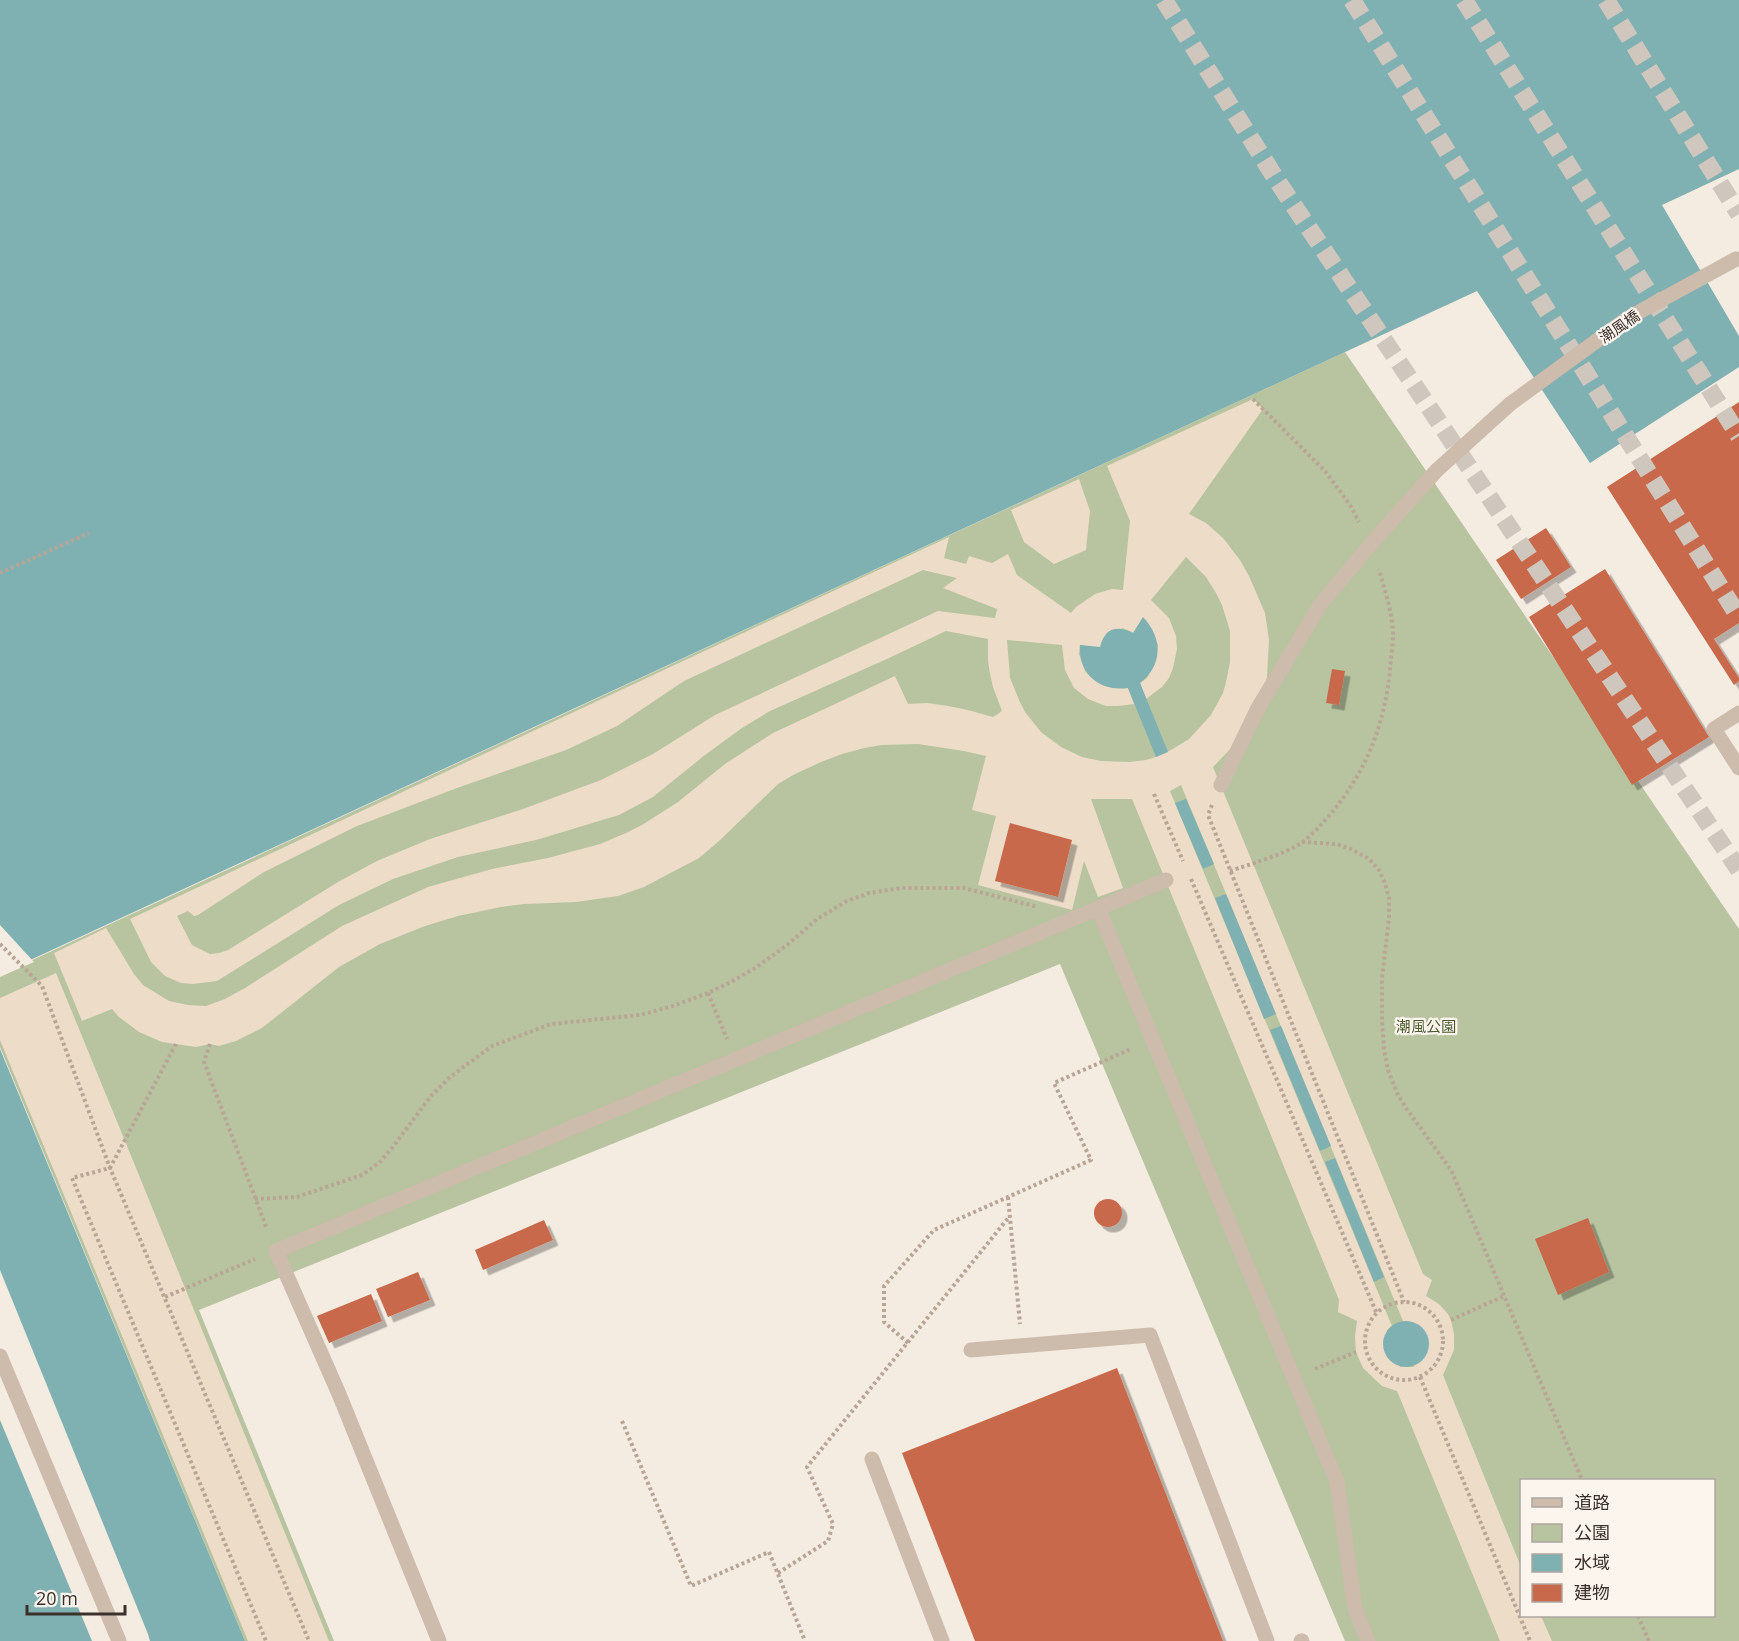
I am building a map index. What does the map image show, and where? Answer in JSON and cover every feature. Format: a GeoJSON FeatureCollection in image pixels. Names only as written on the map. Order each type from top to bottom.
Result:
{"type":"FeatureCollection","features":[{"type":"Feature","properties":{"kind":"street","name":"潮風橋"},"geometry":{"type":"LineString","coordinates":[[1221,785],[1258,708],[1320,605],[1436,471],[1510,404],[1629,318],[1737,258]]}},
{"type":"Feature","properties":{"kind":"street"},"geometry":{"type":"LineString","coordinates":[[1739,714],[1714,729],[1739,768]]}},
{"type":"Feature","properties":{"kind":"street"},"geometry":{"type":"LineString","coordinates":[[439,1641],[339,1394],[276,1251],[1166,880]]}},
{"type":"Feature","properties":{"kind":"street"},"geometry":{"type":"LineString","coordinates":[[1098,908],[1337,1482],[1355,1609],[1368,1641]]}},
{"type":"Feature","properties":{"kind":"street"},"geometry":{"type":"LineString","coordinates":[[971,1350],[1150,1335],[1267,1641]]}},
{"type":"Feature","properties":{"kind":"street"},"geometry":{"type":"LineString","coordinates":[[0,1356],[118,1641]]}},
{"type":"Feature","properties":{"kind":"street"},"geometry":{"type":"LineString","coordinates":[[872,1459],[942,1641]]}},
{"type":"Feature","properties":{"kind":"path"},"geometry":{"type":"LineString","coordinates":[[1230,871],[1263,860],[1302,842],[1335,808],[1358,777],[1375,740],[1386,698],[1393,633],[1390,610],[1370,545],[1350,505],[1326,471],[1253,399]]}},
{"type":"Feature","properties":{"kind":"path"},"geometry":{"type":"LineString","coordinates":[[0,573],[88,533]]}},
{"type":"Feature","properties":{"kind":"path"},"geometry":{"type":"LineString","coordinates":[[1221,785],[1208,815],[1404,1302]]}},
{"type":"Feature","properties":{"kind":"path"},"geometry":{"type":"LineString","coordinates":[[1155,794],[1377,1314]]}},
{"type":"Feature","properties":{"kind":"path"},"geometry":{"type":"LineString","coordinates":[[1302,842],[1336,844],[1351,849],[1369,860],[1379,870],[1389,909],[1382,979],[1384,1050],[1388,1070],[1406,1108],[1451,1170],[1582,1479]]}},
{"type":"Feature","properties":{"kind":"path"},"geometry":{"type":"LineString","coordinates":[[255,1199],[297,1197],[362,1175],[379,1163],[431,1096],[450,1077],[492,1046],[551,1024],[640,1015],[708,993],[755,968],[832,909],[869,893],[901,888],[964,888],[1076,917]]}},
{"type":"Feature","properties":{"kind":"path"},"geometry":{"type":"LineString","coordinates":[[0,944],[42,986],[110,1168],[309,1641]]}},
{"type":"Feature","properties":{"kind":"path"},"geometry":{"type":"LineString","coordinates":[[708,993],[720,1023]]}},
{"type":"Feature","properties":{"kind":"path"},"geometry":{"type":"LineString","coordinates":[[908,1343],[884,1322],[884,1286],[934,1230],[1091,1160],[1054,1083],[1153,1040]]}},
{"type":"Feature","properties":{"kind":"path"},"geometry":{"type":"LineString","coordinates":[[176,1044],[110,1168],[72,1178],[266,1641]]}},
{"type":"Feature","properties":{"kind":"path"},"geometry":{"type":"LineString","coordinates":[[165,1297],[276,1251],[204,1062],[210,1044]]}},
{"type":"Feature","properties":{"kind":"path"},"geometry":{"type":"LineString","coordinates":[[1008,1196],[1022,1345]]}},
{"type":"Feature","properties":{"kind":"path"},"geometry":{"type":"LineString","coordinates":[[778,1573],[828,1541],[833,1524],[807,1467],[1009,1217]]}},
{"type":"Feature","properties":{"kind":"path"},"geometry":{"type":"LineString","coordinates":[[1452,1320],[1504,1296]]}},
{"type":"Feature","properties":{"kind":"path"},"geometry":{"type":"LineString","coordinates":[[1404,1302],[1429,1311],[1442,1334],[1443,1347],[1431,1370],[1420,1377],[1407,1380],[1392,1378],[1380,1372],[1371,1362],[1366,1348],[1365,1335],[1370,1322],[1377,1314],[1391,1305],[1404,1302]]}},
{"type":"Feature","properties":{"kind":"path"},"geometry":{"type":"LineString","coordinates":[[1294,1378],[1356,1352]]}},
{"type":"Feature","properties":{"kind":"path"},"geometry":{"type":"LineString","coordinates":[[1420,1377],[1530,1641]]}},
{"type":"Feature","properties":{"kind":"path"},"geometry":{"type":"LineString","coordinates":[[622,1421],[691,1586],[769,1552],[805,1641]]}},
{"type":"Feature","properties":{"kind":"path"},"geometry":{"type":"LineString","coordinates":[[1638,1617],[1649,1641]]}},
{"type":"Feature","properties":{"kind":"green space","name":"潮風公園"},"geometry":{"type":"Polygon","coordinates":[[[1345,352],[1739,929],[1739,1641],[1345,1641],[1060,964],[199,1310],[334,1641],[245,1641],[0,1047],[0,975],[1345,352]]]}},
{"type":"Feature","properties":{"kind":"shaded area"},"geometry":{"type":"Polygon","coordinates":[[[1253,399],[1263,409],[1189,514],[1206,523],[1223,538],[1240,560],[1265,613],[1269,640],[1267,677],[1263,692],[1238,741],[1213,767],[1423,1274],[1432,1280],[1426,1296],[1439,1304],[1451,1320],[1454,1350],[1443,1375],[1520,1565],[1520,1617],[1541,1617],[1552,1641],[1500,1641],[1397,1391],[1382,1386],[1363,1368],[1356,1352],[1357,1321],[1338,1312],[1339,1300],[1132,799],[1091,799],[1123,888],[1098,897],[1084,861],[1072,910],[978,885],[996,816],[972,810],[986,756],[918,744],[864,748],[821,762],[778,784],[699,858],[644,887],[618,896],[576,902],[501,907],[425,926],[380,944],[339,967],[262,1028],[236,1041],[219,1046],[210,1044],[196,1047],[162,1042],[139,1032],[112,1009],[82,1021],[54,953],[106,928],[143,985],[169,1001],[206,1006],[245,988],[342,926],[428,887],[492,869],[548,858],[600,844],[626,833],[678,802],[725,764],[773,733],[895,676],[908,704],[927,703],[948,706],[993,717],[1002,711],[990,674],[988,639],[946,631],[770,711],[705,755],[653,797],[619,815],[536,840],[458,857],[393,879],[339,905],[217,981],[181,983],[165,976],[151,962],[130,919],[949,537],[944,558],[966,564],[969,556],[992,563],[1008,554],[1017,575],[1071,613],[1095,594],[1112,589],[1123,590],[1130,521],[1107,466],[1253,399]],[[1186,557],[1151,600],[1169,618],[1176,636],[1177,649],[1169,678],[1162,687],[1146,699],[1140,683],[1147,678],[1154,666],[1158,644],[1122,628],[1100,648],[1080,645],[1079,654],[1085,671],[1105,686],[1128,688],[1134,704],[1106,706],[1088,699],[1074,688],[1065,670],[1062,645],[1007,640],[1010,678],[1025,712],[1041,732],[1061,747],[1082,757],[1101,761],[1146,760],[1171,750],[1189,739],[1211,715],[1223,693],[1230,662],[1230,631],[1222,605],[1206,577],[1186,557]],[[923,570],[684,681],[617,726],[566,750],[357,826],[264,872],[198,915],[194,916],[188,911],[177,916],[192,945],[210,954],[228,950],[338,882],[377,861],[430,839],[523,809],[601,780],[653,754],[715,715],[938,611],[995,618],[997,609],[943,588],[957,578],[923,570]],[[1181,785],[1170,791],[1392,1326],[1387,1330],[1400,1367],[1414,1367],[1408,1321],[1403,1321],[1181,785]]]}},
{"type":"Feature","properties":{"kind":"shaded area"},"geometry":{"type":"Polygon","coordinates":[[[1079,479],[1090,511],[1086,550],[1054,564],[1024,542],[1011,510],[1079,479]]]}},
{"type":"Feature","properties":{"kind":"shaded area"},"geometry":{"type":"Polygon","coordinates":[[[56,973],[329,1641],[248,1641],[0,1040],[0,998],[56,973]]]}},
{"type":"Feature","properties":{"kind":"water"},"geometry":{"type":"Polygon","coordinates":[[[0,0],[1739,0],[1739,169],[1662,205],[1739,336],[1739,367],[1590,463],[1477,291],[0,974],[0,0]]]}},
{"type":"Feature","properties":{"kind":"water"},"geometry":{"type":"Polygon","coordinates":[[[1143,617],[1154,634],[1158,651],[1153,668],[1140,683],[1168,752],[1156,757],[1128,688],[1108,687],[1100,684],[1087,672],[1080,655],[1080,645],[1100,647],[1108,632],[1116,629],[1133,633],[1143,617]]]}},
{"type":"Feature","properties":{"kind":"water"},"geometry":{"type":"Polygon","coordinates":[[[1186,799],[1214,864],[1203,869],[1175,803],[1186,799]]]}},
{"type":"Feature","properties":{"kind":"water"},"geometry":{"type":"Polygon","coordinates":[[[1226,894],[1276,1014],[1264,1019],[1215,898],[1226,894]]]}},
{"type":"Feature","properties":{"kind":"water"},"geometry":{"type":"Polygon","coordinates":[[[1281,1026],[1331,1146],[1320,1151],[1270,1030],[1281,1026]]]}},
{"type":"Feature","properties":{"kind":"water"},"geometry":{"type":"Polygon","coordinates":[[[0,1049],[245,1641],[0,1641],[0,1049]]]}},
{"type":"Feature","properties":{"kind":"water"},"geometry":{"type":"Polygon","coordinates":[[[1335,1158],[1384,1277],[1374,1282],[1325,1162],[1335,1158]]]}},
{"type":"Feature","properties":{"kind":"water"},"geometry":{"type":"Polygon","coordinates":[[[1411,1321],[1423,1327],[1428,1335],[1428,1353],[1423,1361],[1415,1366],[1401,1367],[1389,1361],[1384,1353],[1383,1339],[1389,1327],[1397,1322],[1411,1321]]]}},
{"type":"Feature","properties":{"kind":"pier"},"geometry":{"type":"Polygon","coordinates":[[[0,925],[34,962],[0,977],[0,925]]]}},
{"type":"Feature","properties":{"kind":"pier"},"geometry":{"type":"Polygon","coordinates":[[[0,1270],[150,1641],[92,1641],[0,1420],[0,1270]]]}},
{"type":"Feature","properties":{"kind":"building"},"geometry":{"type":"Polygon","coordinates":[[[1739,402],[1739,623],[1714,639],[1739,678],[1734,685],[1607,487],[1739,402]]]}},
{"type":"Feature","properties":{"kind":"building"},"geometry":{"type":"Polygon","coordinates":[[[1546,528],[1571,567],[1521,599],[1496,560],[1546,528]]]}},
{"type":"Feature","properties":{"kind":"building"},"geometry":{"type":"Polygon","coordinates":[[[1605,569],[1709,737],[1632,785],[1529,617],[1605,569]]]}},
{"type":"Feature","properties":{"kind":"building"},"geometry":{"type":"Polygon","coordinates":[[[1332,669],[1345,671],[1339,705],[1326,703],[1332,669]]]}},
{"type":"Feature","properties":{"kind":"building"},"geometry":{"type":"Polygon","coordinates":[[[1010,823],[1072,840],[1058,897],[995,881],[1010,823]]]}},
{"type":"Feature","properties":{"kind":"building"},"geometry":{"type":"Polygon","coordinates":[[[1108,1199],[1118,1203],[1122,1213],[1118,1223],[1108,1227],[1098,1223],[1094,1213],[1098,1203],[1108,1199]]]}},
{"type":"Feature","properties":{"kind":"building"},"geometry":{"type":"Polygon","coordinates":[[[1588,1218],[1609,1272],[1558,1295],[1535,1239],[1588,1218]]]}},
{"type":"Feature","properties":{"kind":"building"},"geometry":{"type":"Polygon","coordinates":[[[544,1220],[553,1240],[483,1270],[475,1250],[544,1220]]]}},
{"type":"Feature","properties":{"kind":"building"},"geometry":{"type":"Polygon","coordinates":[[[418,1272],[430,1300],[388,1317],[376,1289],[418,1272]]]}},
{"type":"Feature","properties":{"kind":"building"},"geometry":{"type":"Polygon","coordinates":[[[371,1294],[382,1321],[329,1343],[317,1316],[371,1294]]]}},
{"type":"Feature","properties":{"kind":"building"},"geometry":{"type":"Polygon","coordinates":[[[1117,1368],[1223,1641],[975,1641],[902,1453],[1117,1368]]]}},
{"type":"Feature","properties":{"kind":"tunnel"},"geometry":{"type":"LineString","coordinates":[[1164,0],[1276,179],[1739,870]]}},
{"type":"Feature","properties":{"kind":"tunnel"},"geometry":{"type":"LineString","coordinates":[[1352,0],[1739,617]]}},
{"type":"Feature","properties":{"kind":"tunnel"},"geometry":{"type":"LineString","coordinates":[[1464,0],[1739,436]]}},
{"type":"Feature","properties":{"kind":"tunnel"},"geometry":{"type":"LineString","coordinates":[[1606,0],[1739,214]]}}]}
